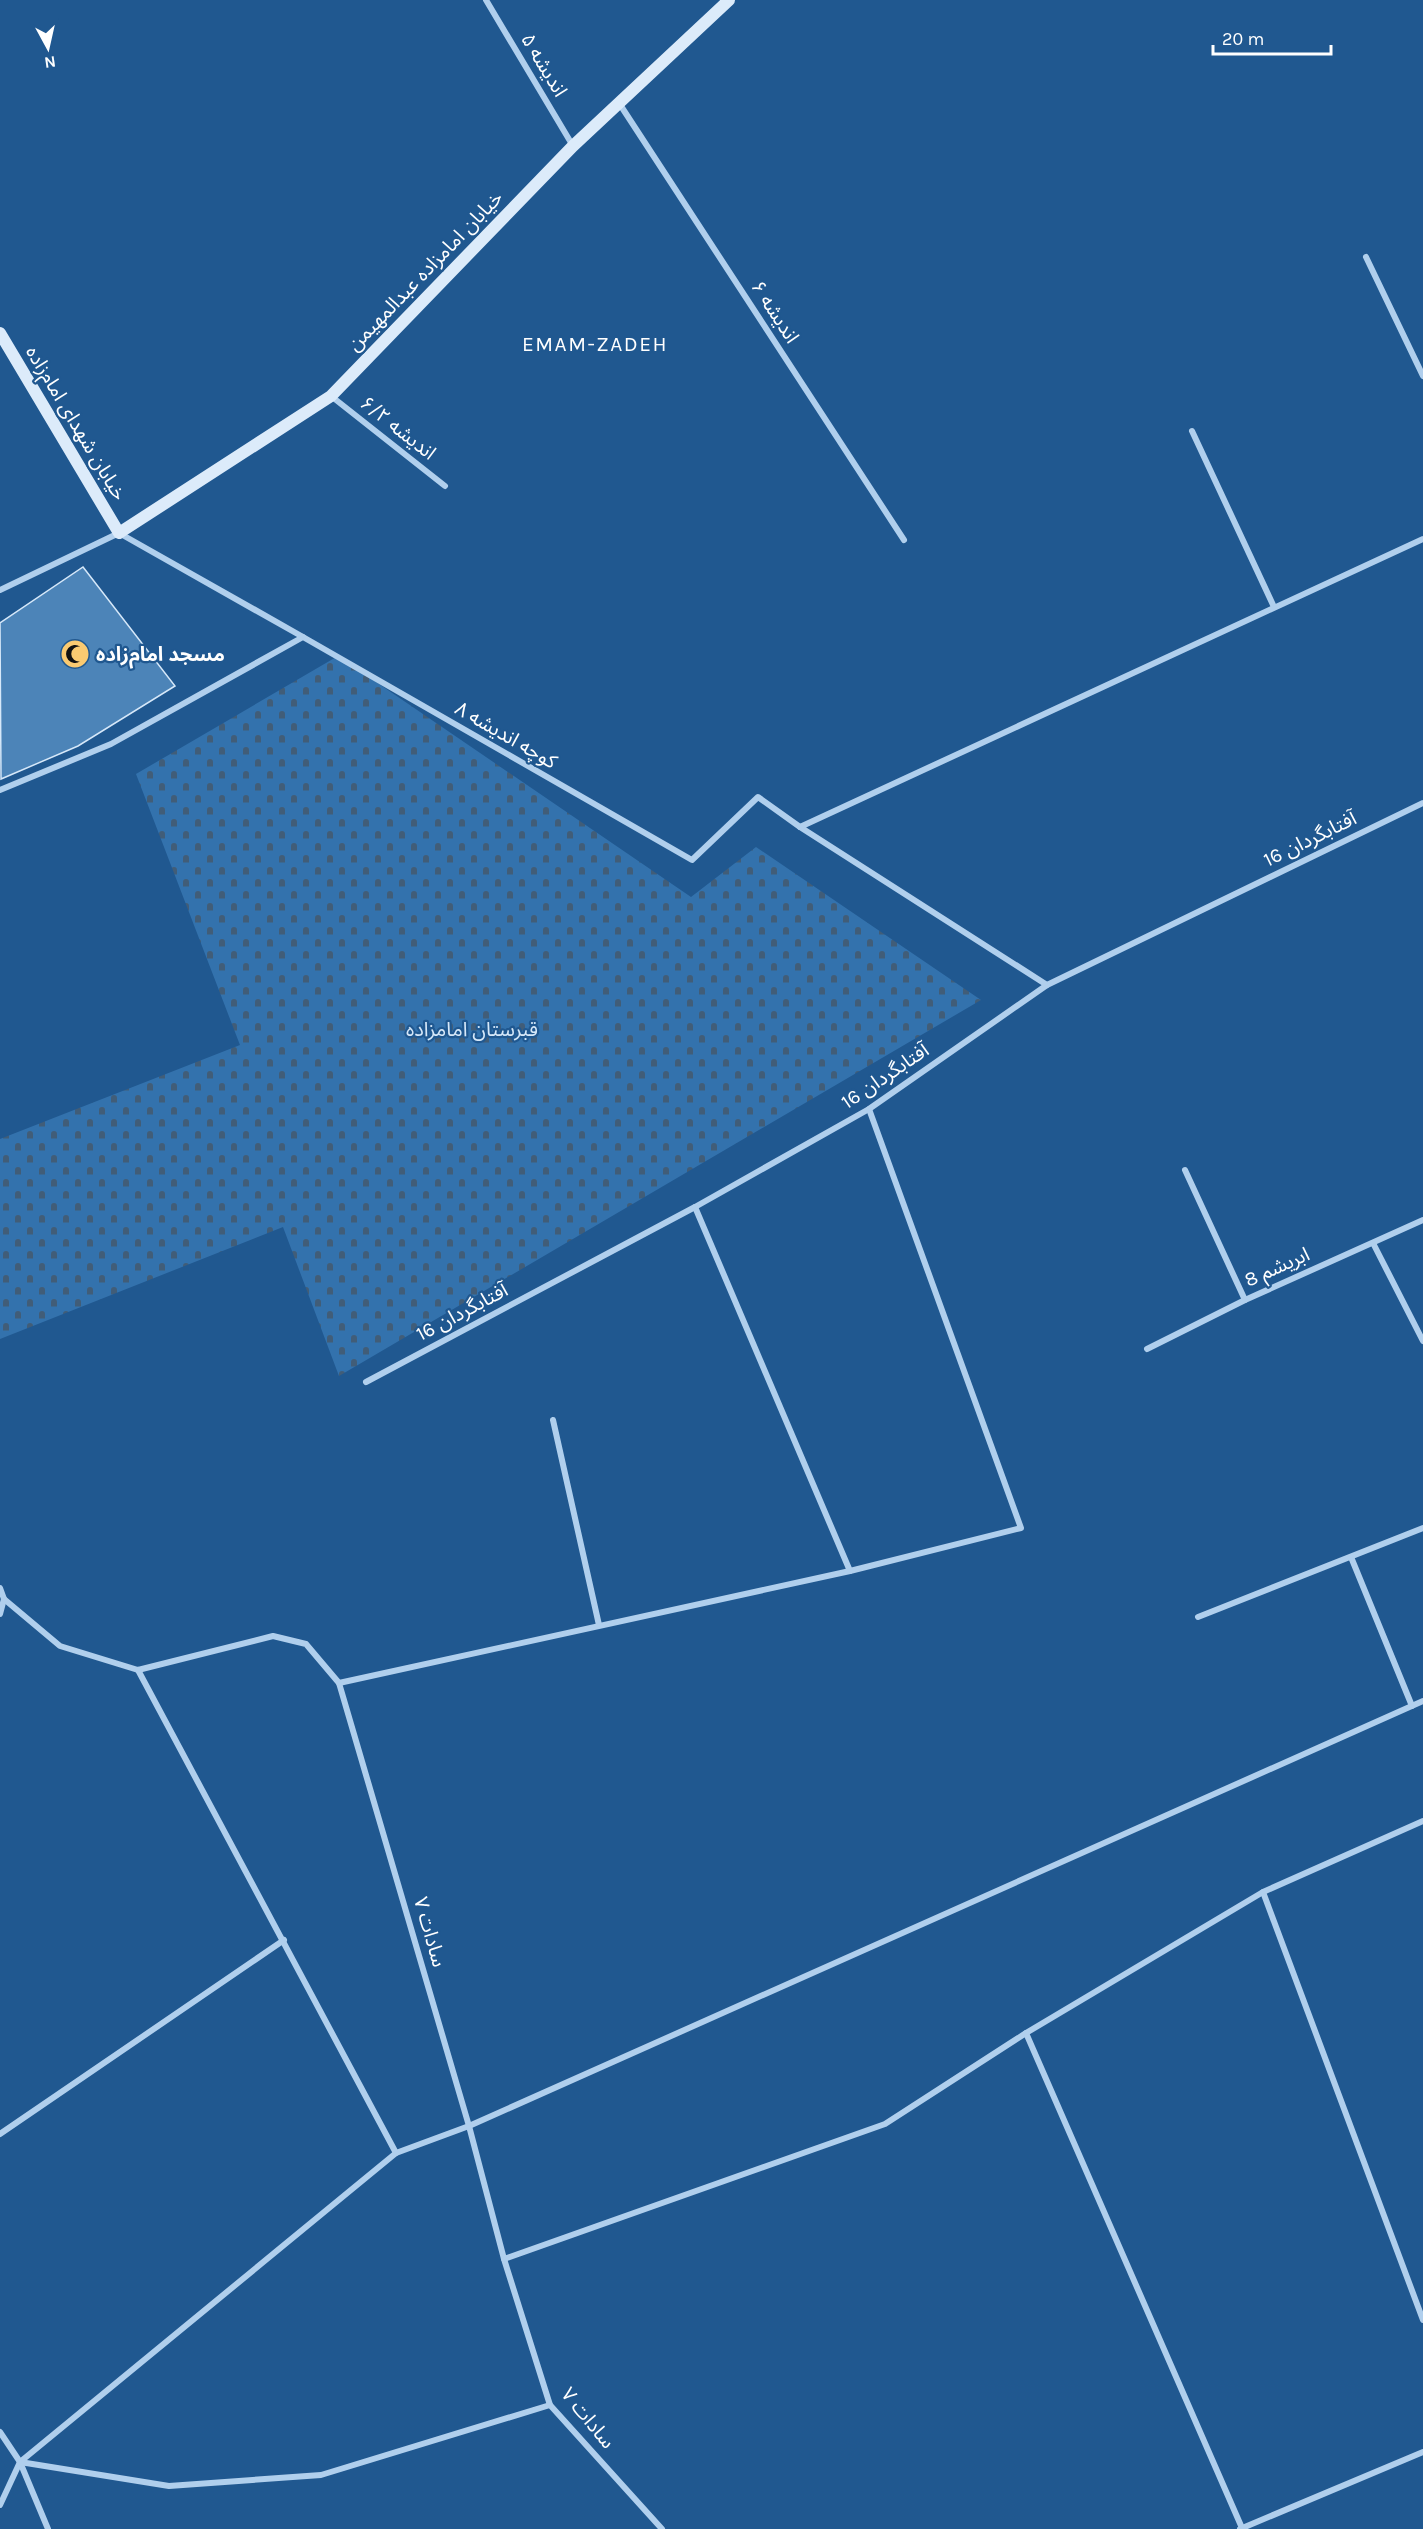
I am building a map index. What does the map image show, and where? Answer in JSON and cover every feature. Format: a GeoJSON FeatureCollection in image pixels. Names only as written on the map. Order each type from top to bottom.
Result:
{"type":"FeatureCollection","features":[{"type":"Feature","properties":{"kind":"street","name":"اندیشه ۵"},"geometry":{"type":"LineString","coordinates":[[486,0],[573,146]]}},
{"type":"Feature","properties":{"kind":"street","name":"خیابان امامزاده عبدالمهیمن"},"geometry":{"type":"LineString","coordinates":[[0,590],[119,533],[331,396],[573,146],[729,0]]}},
{"type":"Feature","properties":{"kind":"street","name":"اندیشه ۶"},"geometry":{"type":"LineString","coordinates":[[619,102],[904,540]]}},
{"type":"Feature","properties":{"kind":"street"},"geometry":{"type":"LineString","coordinates":[[1366,257],[1423,376]]}},
{"type":"Feature","properties":{"kind":"street","name":"خیابان شهدای امام‌زاده"},"geometry":{"type":"LineString","coordinates":[[0,333],[119,533]]}},
{"type":"Feature","properties":{"kind":"street","name":"اندیشه ۶/۲"},"geometry":{"type":"LineString","coordinates":[[331,396],[445,486]]}},
{"type":"Feature","properties":{"kind":"street"},"geometry":{"type":"LineString","coordinates":[[1192,431],[1274,607]]}},
{"type":"Feature","properties":{"kind":"street"},"geometry":{"type":"LineString","coordinates":[[119,533],[303,637]]}},
{"type":"Feature","properties":{"kind":"street"},"geometry":{"type":"LineString","coordinates":[[800,827],[1423,539]]}},
{"type":"Feature","properties":{"kind":"street"},"geometry":{"type":"LineString","coordinates":[[0,790],[111,744],[303,637]]}},
{"type":"Feature","properties":{"kind":"street","name":"کوچه اندیشه ۸"},"geometry":{"type":"LineString","coordinates":[[303,637],[692,860],[758,797],[800,827]]}},
{"type":"Feature","properties":{"kind":"street","name":"آفتابگردان 16"},"geometry":{"type":"LineString","coordinates":[[366,1382],[695,1207],[869,1108],[1047,985],[1423,803]]}},
{"type":"Feature","properties":{"kind":"street"},"geometry":{"type":"LineString","coordinates":[[800,827],[1047,985]]}},
{"type":"Feature","properties":{"kind":"street"},"geometry":{"type":"LineString","coordinates":[[339,1683],[850,1571],[1021,1528],[869,1108]]}},
{"type":"Feature","properties":{"kind":"street"},"geometry":{"type":"LineString","coordinates":[[1185,1170],[1245,1300]]}},
{"type":"Feature","properties":{"kind":"street"},"geometry":{"type":"LineString","coordinates":[[695,1207],[850,1571]]}},
{"type":"Feature","properties":{"kind":"street","name":"ابریشم 8"},"geometry":{"type":"LineString","coordinates":[[1147,1349],[1245,1300],[1423,1221]]}},
{"type":"Feature","properties":{"kind":"street"},"geometry":{"type":"LineString","coordinates":[[1373,1242],[1423,1341]]}},
{"type":"Feature","properties":{"kind":"street"},"geometry":{"type":"LineString","coordinates":[[553,1420],[599,1625]]}},
{"type":"Feature","properties":{"kind":"street"},"geometry":{"type":"LineString","coordinates":[[1198,1617],[1423,1528]]}},
{"type":"Feature","properties":{"kind":"street"},"geometry":{"type":"LineString","coordinates":[[1351,1557],[1412,1706]]}},
{"type":"Feature","properties":{"kind":"street"},"geometry":{"type":"LineString","coordinates":[[0,1588],[4,1599],[60,1646],[138,1670],[396,2153]]}},
{"type":"Feature","properties":{"kind":"street"},"geometry":{"type":"LineString","coordinates":[[0,1614],[4,1599]]}},
{"type":"Feature","properties":{"kind":"street","name":"سادات ۷"},"geometry":{"type":"LineString","coordinates":[[138,1670],[273,1636],[306,1644],[339,1683],[469,2126],[504,2259],[550,2405],[662,2529]]}},
{"type":"Feature","properties":{"kind":"street"},"geometry":{"type":"LineString","coordinates":[[0,2505],[20,2462],[396,2153],[469,2126],[1423,1701]]}},
{"type":"Feature","properties":{"kind":"street"},"geometry":{"type":"LineString","coordinates":[[504,2259],[885,2124],[1026,2033],[1263,1892],[1423,1821]]}},
{"type":"Feature","properties":{"kind":"street"},"geometry":{"type":"LineString","coordinates":[[1263,1892],[1423,2320]]}},
{"type":"Feature","properties":{"kind":"street"},"geometry":{"type":"LineString","coordinates":[[0,2134],[284,1940]]}},
{"type":"Feature","properties":{"kind":"street"},"geometry":{"type":"LineString","coordinates":[[1026,2033],[1241,2529],[1423,2452]]}},
{"type":"Feature","properties":{"kind":"street"},"geometry":{"type":"LineString","coordinates":[[20,2462],[170,2486],[321,2475],[550,2405]]}},
{"type":"Feature","properties":{"kind":"street"},"geometry":{"type":"LineString","coordinates":[[0,2432],[20,2462],[48,2529]]}},
{"type":"Feature","properties":{"kind":"green space","name":"قبرستان امامزاده"},"geometry":{"type":"Polygon","coordinates":[[[338,656],[691,897],[756,847],[981,1000],[339,1376],[283,1227],[0,1339],[0,1139],[240,1045],[136,774],[338,656]]]}},
{"type":"Feature","properties":{"kind":"building","name":"مسجد امام‌زاده"},"geometry":{"type":"Polygon","coordinates":[[[83,567],[175,686],[78,746],[1,779],[0,623],[83,567]]]}},
{"type":"Feature","properties":{"kind":"place","name":"مسجد امام‌زاده"},"geometry":{"type":"Point","coordinates":[75,654]}},
{"type":"Feature","properties":{"kind":"district","name":"EMAM-ZADEH"},"geometry":{"type":"Point","coordinates":[595,344]}}]}
